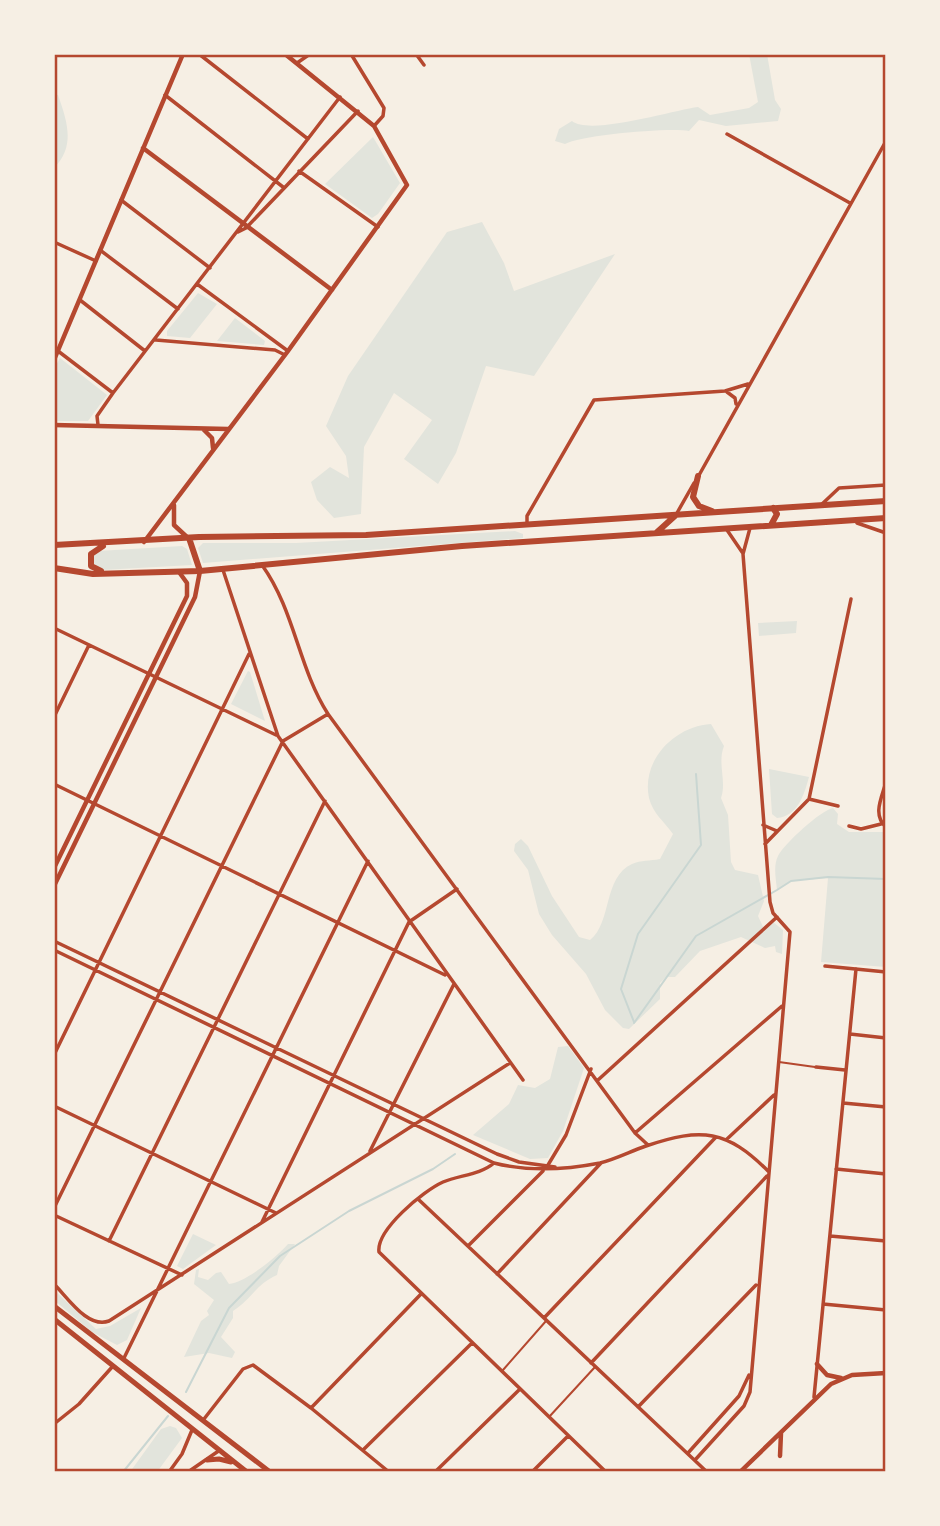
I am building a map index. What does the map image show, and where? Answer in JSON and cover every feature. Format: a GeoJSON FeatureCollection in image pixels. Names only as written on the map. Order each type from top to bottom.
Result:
{"type":"FeatureCollection","features":[{"type":"Feature","properties":{"kind":"main road"},"geometry":{"type":"LineString","coordinates":[[698,476],[693,490],[694,501],[714,512]]}},
{"type":"Feature","properties":{"kind":"main road"},"geometry":{"type":"LineString","coordinates":[[54,545],[189,538],[315,537],[886,501]]}},
{"type":"Feature","properties":{"kind":"main road"},"geometry":{"type":"LineString","coordinates":[[789,507],[788,514],[792,524]]}},
{"type":"Feature","properties":{"kind":"main road"},"geometry":{"type":"LineString","coordinates":[[771,525],[777,514],[774,508]]}},
{"type":"Feature","properties":{"kind":"main road"},"geometry":{"type":"LineString","coordinates":[[654,534],[676,515]]}},
{"type":"Feature","properties":{"kind":"main road"},"geometry":{"type":"LineString","coordinates":[[54,568],[107,574],[200,571],[724,527],[886,518]]}},
{"type":"Feature","properties":{"kind":"main road"},"geometry":{"type":"LineString","coordinates":[[527,525],[531,542]]}},
{"type":"Feature","properties":{"kind":"main road"},"geometry":{"type":"LineString","coordinates":[[189,538],[200,571]]}},
{"type":"Feature","properties":{"kind":"main road"},"geometry":{"type":"LineString","coordinates":[[107,574],[91,566],[90,560],[97,549],[108,544]]}},
{"type":"Feature","properties":{"kind":"main road"},"geometry":{"type":"LineString","coordinates":[[54,1307],[270,1472]]}},
{"type":"Feature","properties":{"kind":"main road"},"geometry":{"type":"LineString","coordinates":[[54,1319],[247,1472]]}},
{"type":"Feature","properties":{"kind":"main road"},"geometry":{"type":"LineString","coordinates":[[192,1428],[200,1424],[212,1426]]}},
{"type":"Feature","properties":{"kind":"main road"},"geometry":{"type":"LineString","coordinates":[[220,1450],[222,1434]]}},
{"type":"Feature","properties":{"kind":"main road"},"geometry":{"type":"LineString","coordinates":[[207,1460],[227,1460],[240,1467]]}},
{"type":"Feature","properties":{"kind":"street"},"geometry":{"type":"LineString","coordinates":[[54,360],[183,54]]}},
{"type":"Feature","properties":{"kind":"street"},"geometry":{"type":"LineString","coordinates":[[199,54],[308,139]]}},
{"type":"Feature","properties":{"kind":"street"},"geometry":{"type":"LineString","coordinates":[[143,542],[286,353],[407,185],[374,126],[285,54]]}},
{"type":"Feature","properties":{"kind":"street"},"geometry":{"type":"LineString","coordinates":[[297,63],[310,54]]}},
{"type":"Feature","properties":{"kind":"street"},"geometry":{"type":"LineString","coordinates":[[351,54],[384,108],[383,116],[374,126]]}},
{"type":"Feature","properties":{"kind":"street"},"geometry":{"type":"LineString","coordinates":[[416,54],[424,65]]}},
{"type":"Feature","properties":{"kind":"street"},"geometry":{"type":"LineString","coordinates":[[165,95],[283,187]]}},
{"type":"Feature","properties":{"kind":"street"},"geometry":{"type":"LineString","coordinates":[[245,226],[340,97]]}},
{"type":"Feature","properties":{"kind":"street"},"geometry":{"type":"LineString","coordinates":[[100,426],[96,422],[97,416],[113,393],[236,233],[358,111]]}},
{"type":"Feature","properties":{"kind":"street"},"geometry":{"type":"LineString","coordinates":[[727,134],[850,203]]}},
{"type":"Feature","properties":{"kind":"street"},"geometry":{"type":"LineString","coordinates":[[676,515],[886,141]]}},
{"type":"Feature","properties":{"kind":"street"},"geometry":{"type":"LineString","coordinates":[[143,148],[332,290]]}},
{"type":"Feature","properties":{"kind":"street"},"geometry":{"type":"LineString","coordinates":[[299,171],[378,227]]}},
{"type":"Feature","properties":{"kind":"street"},"geometry":{"type":"LineString","coordinates":[[121,200],[210,268]]}},
{"type":"Feature","properties":{"kind":"street"},"geometry":{"type":"LineString","coordinates":[[54,242],[96,261]]}},
{"type":"Feature","properties":{"kind":"street"},"geometry":{"type":"LineString","coordinates":[[100,250],[178,309]]}},
{"type":"Feature","properties":{"kind":"street"},"geometry":{"type":"LineString","coordinates":[[197,284],[286,353]]}},
{"type":"Feature","properties":{"kind":"street"},"geometry":{"type":"LineString","coordinates":[[80,300],[145,351]]}},
{"type":"Feature","properties":{"kind":"street"},"geometry":{"type":"LineString","coordinates":[[154,340],[286,353]]}},
{"type":"Feature","properties":{"kind":"street"},"geometry":{"type":"LineString","coordinates":[[58,351],[113,393]]}},
{"type":"Feature","properties":{"kind":"street"},"geometry":{"type":"LineString","coordinates":[[527,525],[527,516],[594,400],[725,391],[743,387],[751,382]]}},
{"type":"Feature","properties":{"kind":"street"},"geometry":{"type":"LineString","coordinates":[[725,391],[735,398],[734,410]]}},
{"type":"Feature","properties":{"kind":"street"},"geometry":{"type":"LineString","coordinates":[[54,425],[228,429]]}},
{"type":"Feature","properties":{"kind":"street"},"geometry":{"type":"LineString","coordinates":[[203,429],[214,443],[212,453]]}},
{"type":"Feature","properties":{"kind":"street"},"geometry":{"type":"LineString","coordinates":[[820,506],[839,488],[886,485]]}},
{"type":"Feature","properties":{"kind":"street"},"geometry":{"type":"LineString","coordinates":[[177,498],[172,522],[189,538]]}},
{"type":"Feature","properties":{"kind":"street"},"geometry":{"type":"LineString","coordinates":[[845,520],[867,524],[886,533]]}},
{"type":"Feature","properties":{"kind":"street"},"geometry":{"type":"LineString","coordinates":[[724,527],[737,540],[743,554]]}},
{"type":"Feature","properties":{"kind":"street"},"geometry":{"type":"LineString","coordinates":[[695,1460],[744,1406],[750,1392],[790,932],[776,917],[770,902],[768,884],[743,554],[744,540],[751,527]]}},
{"type":"Feature","properties":{"kind":"street"},"geometry":{"type":"LineString","coordinates":[[260,564],[282,596],[308,679],[328,714],[591,1069],[635,1133],[648,1145]]}},
{"type":"Feature","properties":{"kind":"street"},"geometry":{"type":"LineString","coordinates":[[223,568],[278,736]]}},
{"type":"Feature","properties":{"kind":"street"},"geometry":{"type":"LineString","coordinates":[[54,886],[195,597],[200,571]]}},
{"type":"Feature","properties":{"kind":"street"},"geometry":{"type":"LineString","coordinates":[[54,868],[188,593],[187,583],[178,572]]}},
{"type":"Feature","properties":{"kind":"street"},"geometry":{"type":"LineString","coordinates":[[765,844],[809,799],[851,599]]}},
{"type":"Feature","properties":{"kind":"street"},"geometry":{"type":"LineString","coordinates":[[54,628],[278,736],[523,1080]]}},
{"type":"Feature","properties":{"kind":"street"},"geometry":{"type":"LineString","coordinates":[[54,717],[89,645]]}},
{"type":"Feature","properties":{"kind":"street"},"geometry":{"type":"LineString","coordinates":[[54,1055],[249,654]]}},
{"type":"Feature","properties":{"kind":"street"},"geometry":{"type":"LineString","coordinates":[[54,1208],[283,741],[328,714]]}},
{"type":"Feature","properties":{"kind":"street"},"geometry":{"type":"LineString","coordinates":[[849,826],[860,829],[884,825],[878,812],[886,782]]}},
{"type":"Feature","properties":{"kind":"street"},"geometry":{"type":"LineString","coordinates":[[54,784],[449,976]]}},
{"type":"Feature","properties":{"kind":"street"},"geometry":{"type":"LineString","coordinates":[[809,799],[838,806]]}},
{"type":"Feature","properties":{"kind":"street"},"geometry":{"type":"LineString","coordinates":[[109,1241],[325,801]]}},
{"type":"Feature","properties":{"kind":"street"},"geometry":{"type":"LineString","coordinates":[[763,825],[779,831]]}},
{"type":"Feature","properties":{"kind":"street"},"geometry":{"type":"LineString","coordinates":[[124,1359],[368,861]]}},
{"type":"Feature","properties":{"kind":"street"},"geometry":{"type":"LineString","coordinates":[[262,1222],[409,922],[457,889]]}},
{"type":"Feature","properties":{"kind":"street"},"geometry":{"type":"LineString","coordinates":[[598,1080],[776,917]]}},
{"type":"Feature","properties":{"kind":"street"},"geometry":{"type":"LineString","coordinates":[[54,941],[497,1154],[519,1162],[562,1167]]}},
{"type":"Feature","properties":{"kind":"street"},"geometry":{"type":"LineString","coordinates":[[54,950],[494,1163],[542,1171],[601,1163],[648,1145],[678,1138],[717,1137],[744,1147],[768,1173]]}},
{"type":"Feature","properties":{"kind":"street"},"geometry":{"type":"LineString","coordinates":[[825,966],[886,972]]}},
{"type":"Feature","properties":{"kind":"street"},"geometry":{"type":"LineString","coordinates":[[814,1397],[856,969]]}},
{"type":"Feature","properties":{"kind":"street"},"geometry":{"type":"LineString","coordinates":[[369,1154],[454,984]]}},
{"type":"Feature","properties":{"kind":"street"},"geometry":{"type":"LineString","coordinates":[[635,1133],[783,1004]]}},
{"type":"Feature","properties":{"kind":"street"},"geometry":{"type":"LineString","coordinates":[[850,1034],[886,1038]]}},
{"type":"Feature","properties":{"kind":"street"},"geometry":{"type":"LineString","coordinates":[[54,1284],[88,1318],[104,1323],[510,1063]]}},
{"type":"Feature","properties":{"kind":"street"},"geometry":{"type":"LineString","coordinates":[[816,1067],[846,1070]]}},
{"type":"Feature","properties":{"kind":"street"},"geometry":{"type":"LineString","coordinates":[[468,1246],[548,1166],[566,1135],[591,1069]]}},
{"type":"Feature","properties":{"kind":"street"},"geometry":{"type":"LineString","coordinates":[[727,1139],[775,1095]]}},
{"type":"Feature","properties":{"kind":"street"},"geometry":{"type":"LineString","coordinates":[[843,1102],[886,1107]]}},
{"type":"Feature","properties":{"kind":"street"},"geometry":{"type":"LineString","coordinates":[[54,1106],[278,1213]]}},
{"type":"Feature","properties":{"kind":"street"},"geometry":{"type":"LineString","coordinates":[[545,1319],[717,1137]]}},
{"type":"Feature","properties":{"kind":"street"},"geometry":{"type":"LineString","coordinates":[[494,1163],[497,1154]]}},
{"type":"Feature","properties":{"kind":"street"},"geometry":{"type":"LineString","coordinates":[[494,1163],[442,1182],[418,1199],[381,1236],[378,1245],[381,1255],[606,1472]]}},
{"type":"Feature","properties":{"kind":"street"},"geometry":{"type":"LineString","coordinates":[[497,1273],[601,1163]]}},
{"type":"Feature","properties":{"kind":"street"},"geometry":{"type":"LineString","coordinates":[[836,1169],[886,1174]]}},
{"type":"Feature","properties":{"kind":"street"},"geometry":{"type":"LineString","coordinates":[[593,1364],[768,1173]]}},
{"type":"Feature","properties":{"kind":"street"},"geometry":{"type":"LineString","coordinates":[[418,1199],[707,1472]]}},
{"type":"Feature","properties":{"kind":"street"},"geometry":{"type":"LineString","coordinates":[[54,1215],[182,1275]]}},
{"type":"Feature","properties":{"kind":"street"},"geometry":{"type":"LineString","coordinates":[[830,1236],[886,1241]]}},
{"type":"Feature","properties":{"kind":"street"},"geometry":{"type":"LineString","coordinates":[[638,1407],[758,1284]]}},
{"type":"Feature","properties":{"kind":"street"},"geometry":{"type":"LineString","coordinates":[[311,1408],[421,1294]]}},
{"type":"Feature","properties":{"kind":"street"},"geometry":{"type":"LineString","coordinates":[[823,1304],[886,1310]]}},
{"type":"Feature","properties":{"kind":"street"},"geometry":{"type":"LineString","coordinates":[[363,1450],[472,1343]]}},
{"type":"Feature","properties":{"kind":"street"},"geometry":{"type":"LineString","coordinates":[[817,1364],[827,1375],[842,1378],[886,1373]]}},
{"type":"Feature","properties":{"kind":"street"},"geometry":{"type":"LineString","coordinates":[[54,1424],[79,1404],[113,1366]]}},
{"type":"Feature","properties":{"kind":"street"},"geometry":{"type":"LineString","coordinates":[[204,1419],[248,1366],[256,1366],[389,1472]]}},
{"type":"Feature","properties":{"kind":"street"},"geometry":{"type":"LineString","coordinates":[[688,1453],[739,1396],[751,1370]]}},
{"type":"Feature","properties":{"kind":"street"},"geometry":{"type":"LineString","coordinates":[[740,1472],[814,1397],[842,1378]]}},
{"type":"Feature","properties":{"kind":"street"},"geometry":{"type":"LineString","coordinates":[[435,1472],[520,1389]]}},
{"type":"Feature","properties":{"kind":"street"},"geometry":{"type":"LineString","coordinates":[[169,1472],[182,1454],[192,1428]]}},
{"type":"Feature","properties":{"kind":"street"},"geometry":{"type":"LineString","coordinates":[[780,1457],[781,1432]]}},
{"type":"Feature","properties":{"kind":"street"},"geometry":{"type":"LineString","coordinates":[[532,1472],[568,1436]]}},
{"type":"Feature","properties":{"kind":"street"},"geometry":{"type":"LineString","coordinates":[[188,1472],[220,1450]]}},
{"type":"Feature","properties":{"kind":"lane"},"geometry":{"type":"LineString","coordinates":[[778,1062],[816,1067]]}},
{"type":"Feature","properties":{"kind":"lane"},"geometry":{"type":"LineString","coordinates":[[502,1371],[545,1319]]}},
{"type":"Feature","properties":{"kind":"lane"},"geometry":{"type":"LineString","coordinates":[[549,1417],[593,1364]]}},
{"type":"Feature","properties":{"kind":"shaded area"},"geometry":{"type":"Polygon","coordinates":[[[749,54],[767,54],[775,100],[781,109],[778,121],[726,126],[699,120],[689,131],[626,133],[565,144],[555,141],[559,129],[572,121],[596,126],[698,107],[710,115],[749,108],[758,102],[749,54]]]}},
{"type":"Feature","properties":{"kind":"shaded area"},"geometry":{"type":"Polygon","coordinates":[[[54,94],[58,95],[68,133],[65,151],[54,168],[54,94]]]}},
{"type":"Feature","properties":{"kind":"shaded area"},"geometry":{"type":"Polygon","coordinates":[[[373,137],[400,183],[378,214],[372,218],[325,184],[373,137]]]}},
{"type":"Feature","properties":{"kind":"shaded area"},"geometry":{"type":"Polygon","coordinates":[[[482,222],[504,263],[514,291],[615,254],[534,376],[486,366],[456,453],[438,484],[404,459],[432,420],[394,393],[364,447],[361,514],[334,518],[317,500],[311,482],[330,467],[349,478],[346,456],[326,426],[348,376],[447,232],[482,222]]]}},
{"type":"Feature","properties":{"kind":"shaded area"},"geometry":{"type":"Polygon","coordinates":[[[198,293],[217,304],[190,338],[167,336],[167,331],[198,293]]]}},
{"type":"Feature","properties":{"kind":"shaded area"},"geometry":{"type":"Polygon","coordinates":[[[235,318],[265,341],[264,345],[217,341],[235,318]]]}},
{"type":"Feature","properties":{"kind":"shaded area"},"geometry":{"type":"Polygon","coordinates":[[[60,358],[107,395],[88,421],[54,421],[54,369],[60,358]]]}},
{"type":"Feature","properties":{"kind":"shaded area"},"geometry":{"type":"Polygon","coordinates":[[[515,531],[523,534],[523,538],[203,563],[198,548],[203,543],[296,543],[515,531]]]}},
{"type":"Feature","properties":{"kind":"shaded area"},"geometry":{"type":"Polygon","coordinates":[[[182,546],[187,549],[192,565],[102,570],[93,563],[93,556],[98,551],[182,546]]]}},
{"type":"Feature","properties":{"kind":"shaded area"},"geometry":{"type":"Polygon","coordinates":[[[797,621],[796,633],[759,636],[758,623],[797,621]]]}},
{"type":"Feature","properties":{"kind":"shaded area"},"geometry":{"type":"Polygon","coordinates":[[[248,671],[250,672],[265,721],[231,704],[248,671]]]}},
{"type":"Feature","properties":{"kind":"shaded area"},"geometry":{"type":"Polygon","coordinates":[[[711,724],[724,746],[721,759],[721,798],[728,815],[731,862],[735,870],[758,875],[764,901],[758,916],[764,929],[773,922],[783,930],[782,954],[776,952],[775,946],[765,948],[741,937],[700,951],[675,977],[666,977],[660,983],[660,999],[629,1029],[623,1028],[605,1010],[586,974],[552,935],[539,914],[528,870],[514,851],[515,844],[521,839],[528,846],[552,896],[579,937],[590,940],[602,923],[612,889],[623,870],[635,863],[660,859],[673,834],[656,813],[649,798],[650,771],[656,758],[673,738],[698,726],[711,724]]]}},
{"type":"Feature","properties":{"kind":"shaded area"},"geometry":{"type":"Polygon","coordinates":[[[769,769],[809,777],[799,804],[790,813],[777,818],[772,814],[769,769]]]}},
{"type":"Feature","properties":{"kind":"shaded area"},"geometry":{"type":"Polygon","coordinates":[[[833,808],[838,814],[837,824],[849,832],[886,832],[886,967],[821,962],[828,878],[791,881],[777,890],[775,873],[778,856],[812,821],[833,808]]]}},
{"type":"Feature","properties":{"kind":"shaded area"},"geometry":{"type":"Polygon","coordinates":[[[568,1046],[584,1068],[563,1131],[548,1158],[530,1159],[473,1135],[509,1104],[518,1085],[535,1088],[550,1079],[558,1047],[568,1046]]]}},
{"type":"Feature","properties":{"kind":"shaded area"},"geometry":{"type":"Polygon","coordinates":[[[193,1234],[216,1245],[183,1269],[177,1266],[193,1234]]]}},
{"type":"Feature","properties":{"kind":"shaded area"},"geometry":{"type":"Polygon","coordinates":[[[288,1244],[295,1244],[279,1266],[277,1275],[233,1311],[233,1318],[221,1337],[235,1352],[232,1358],[209,1353],[184,1357],[201,1321],[209,1315],[207,1311],[214,1300],[194,1284],[196,1270],[199,1269],[198,1277],[208,1280],[221,1272],[229,1284],[244,1279],[261,1268],[288,1244]]]}},
{"type":"Feature","properties":{"kind":"shaded area"},"geometry":{"type":"Polygon","coordinates":[[[54,1290],[96,1329],[110,1326],[141,1308],[127,1340],[117,1345],[92,1332],[54,1300],[54,1290]]]}},
{"type":"Feature","properties":{"kind":"shaded area"},"geometry":{"type":"Polygon","coordinates":[[[170,1426],[176,1428],[182,1438],[157,1472],[130,1472],[161,1429],[170,1426]]]}},
{"type":"Feature","properties":{"kind":"waterway"},"geometry":{"type":"LineString","coordinates":[[634,1022],[621,989],[638,934],[701,845],[696,774]]}},
{"type":"Feature","properties":{"kind":"waterway"},"geometry":{"type":"LineString","coordinates":[[634,1023],[696,936],[791,881],[828,877],[886,879]]}},
{"type":"Feature","properties":{"kind":"waterway"},"geometry":{"type":"LineString","coordinates":[[186,1392],[229,1308],[280,1256],[349,1211],[433,1169],[455,1154]]}},
{"type":"Feature","properties":{"kind":"waterway"},"geometry":{"type":"LineString","coordinates":[[123,1472],[168,1416]]}}]}
